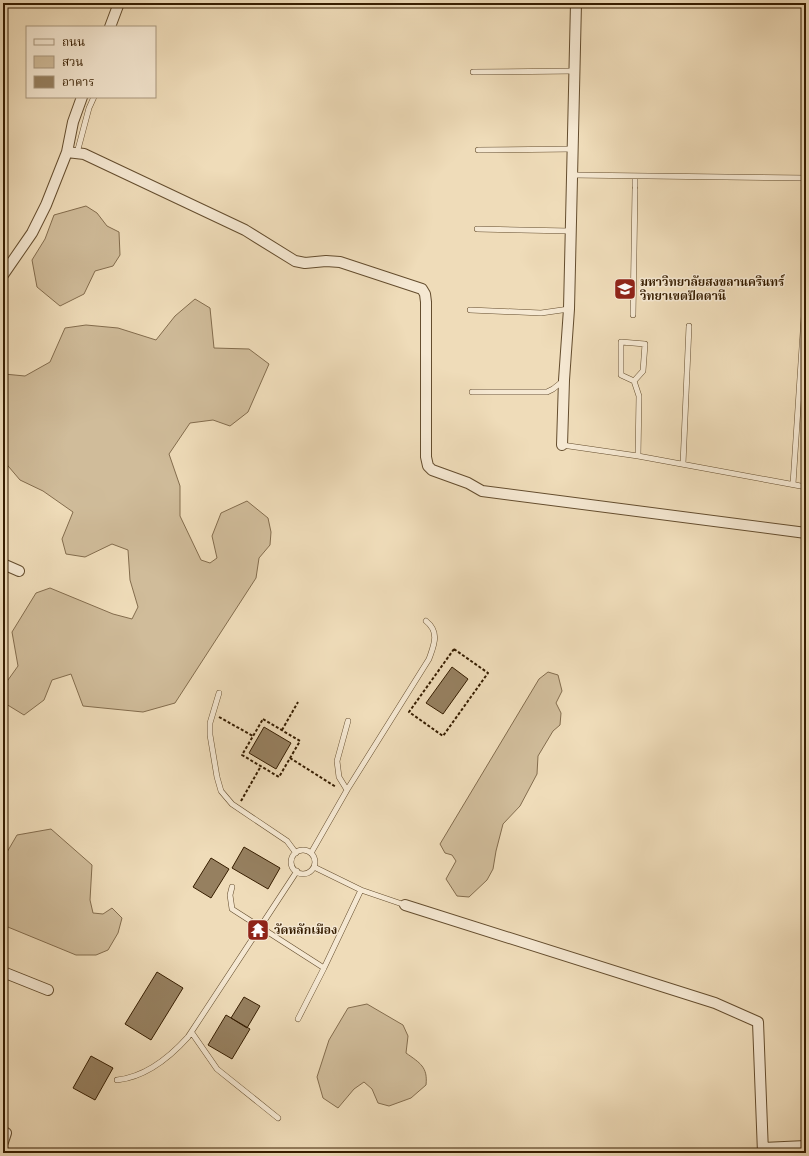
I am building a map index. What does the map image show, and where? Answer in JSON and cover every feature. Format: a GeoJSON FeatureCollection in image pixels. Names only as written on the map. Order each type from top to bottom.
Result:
{"type":"FeatureCollection","features":[{"type":"Feature","properties":{"kind":"street"},"geometry":{"type":"LineString","coordinates":[[110,26],[119,3]]}},
{"type":"Feature","properties":{"kind":"street"},"geometry":{"type":"LineString","coordinates":[[562,445],[564,380],[569,309],[576,3]]}},
{"type":"Feature","properties":{"kind":"street"},"geometry":{"type":"LineString","coordinates":[[3,276],[32,233],[72,152],[73,122],[82,98]]}},
{"type":"Feature","properties":{"kind":"street"},"geometry":{"type":"LineString","coordinates":[[72,152],[84,154],[245,230],[295,261],[305,263],[326,260],[340,262],[422,289],[425,294],[426,302],[426,457],[428,466],[432,470],[468,483],[482,491],[806,533]]}},
{"type":"Feature","properties":{"kind":"street"},"geometry":{"type":"LineString","coordinates":[[3,564],[19,571]]}},
{"type":"Feature","properties":{"kind":"street"},"geometry":{"type":"LineString","coordinates":[[405,905],[715,1003],[758,1022],[763,1150],[806,1146]]}},
{"type":"Feature","properties":{"kind":"street"},"geometry":{"type":"LineString","coordinates":[[3,972],[48,990]]}},
{"type":"Feature","properties":{"kind":"street"},"geometry":{"type":"LineString","coordinates":[[3,1132],[6,1133],[3,1142]]}},
{"type":"Feature","properties":{"kind":"lane"},"geometry":{"type":"LineString","coordinates":[[473,72],[575,71]]}},
{"type":"Feature","properties":{"kind":"lane"},"geometry":{"type":"LineString","coordinates":[[72,152],[94,98]]}},
{"type":"Feature","properties":{"kind":"lane"},"geometry":{"type":"LineString","coordinates":[[478,150],[573,150]]}},
{"type":"Feature","properties":{"kind":"lane"},"geometry":{"type":"LineString","coordinates":[[572,175],[806,178]]}},
{"type":"Feature","properties":{"kind":"lane"},"geometry":{"type":"LineString","coordinates":[[634,315],[635,176]]}},
{"type":"Feature","properties":{"kind":"lane"},"geometry":{"type":"LineString","coordinates":[[477,229],[570,230]]}},
{"type":"Feature","properties":{"kind":"lane"},"geometry":{"type":"LineString","coordinates":[[793,484],[806,286]]}},
{"type":"Feature","properties":{"kind":"lane"},"geometry":{"type":"LineString","coordinates":[[470,310],[541,313],[569,309]]}},
{"type":"Feature","properties":{"kind":"lane"},"geometry":{"type":"LineString","coordinates":[[683,464],[689,326]]}},
{"type":"Feature","properties":{"kind":"lane"},"geometry":{"type":"LineString","coordinates":[[634,381],[643,371],[645,344],[621,342],[621,375],[634,381],[639,396],[638,456]]}},
{"type":"Feature","properties":{"kind":"lane"},"geometry":{"type":"LineString","coordinates":[[472,392],[547,392],[564,380]]}},
{"type":"Feature","properties":{"kind":"lane"},"geometry":{"type":"LineString","coordinates":[[562,445],[638,456],[806,487]]}},
{"type":"Feature","properties":{"kind":"lane"},"geometry":{"type":"LineString","coordinates":[[311,853],[346,791],[429,660],[434,644],[435,632],[432,626],[426,621]]}},
{"type":"Feature","properties":{"kind":"lane"},"geometry":{"type":"LineString","coordinates":[[219,693],[210,723],[210,735],[217,777],[222,791],[232,804],[287,841],[296,853]]}},
{"type":"Feature","properties":{"kind":"lane"},"geometry":{"type":"LineString","coordinates":[[346,791],[339,777],[337,761],[348,720]]}},
{"type":"Feature","properties":{"kind":"lane"},"geometry":{"type":"LineString","coordinates":[[303,850],[311,853],[315,860],[314,867],[305,873],[297,871],[292,863],[293,856],[303,850]]}},
{"type":"Feature","properties":{"kind":"lane"},"geometry":{"type":"LineString","coordinates":[[314,867],[361,890],[405,905]]}},
{"type":"Feature","properties":{"kind":"lane"},"geometry":{"type":"LineString","coordinates":[[116,1080],[127,1079],[156,1066],[174,1052],[192,1033],[297,871]]}},
{"type":"Feature","properties":{"kind":"lane"},"geometry":{"type":"LineString","coordinates":[[232,887],[230,895],[232,909],[324,968]]}},
{"type":"Feature","properties":{"kind":"lane"},"geometry":{"type":"LineString","coordinates":[[298,1019],[361,890]]}},
{"type":"Feature","properties":{"kind":"lane"},"geometry":{"type":"LineString","coordinates":[[192,1033],[217,1069],[278,1118]]}},
{"type":"Feature","properties":{"kind":"path"},"geometry":{"type":"LineString","coordinates":[[454,649],[488,674],[443,736],[410,712],[454,649]]}},
{"type":"Feature","properties":{"kind":"path"},"geometry":{"type":"LineString","coordinates":[[282,730],[298,702]]}},
{"type":"Feature","properties":{"kind":"path"},"geometry":{"type":"LineString","coordinates":[[213,713],[253,736]]}},
{"type":"Feature","properties":{"kind":"path"},"geometry":{"type":"LineString","coordinates":[[263,719],[282,730],[300,741],[279,777],[242,755],[263,719]]}},
{"type":"Feature","properties":{"kind":"path"},"geometry":{"type":"LineString","coordinates":[[290,758],[346,791]]}},
{"type":"Feature","properties":{"kind":"path"},"geometry":{"type":"LineString","coordinates":[[237,808],[261,766]]}},
{"type":"Feature","properties":{"kind":"green space"},"geometry":{"type":"Polygon","coordinates":[[[86,206],[97,213],[107,226],[119,232],[120,255],[113,266],[95,271],[84,294],[60,306],[37,287],[32,260],[45,239],[54,215],[86,206]]]}},
{"type":"Feature","properties":{"kind":"green space"},"geometry":{"type":"Polygon","coordinates":[[[195,299],[210,308],[214,348],[249,349],[269,364],[248,412],[230,426],[213,420],[190,423],[169,454],[180,486],[180,516],[201,560],[210,563],[217,558],[212,536],[221,513],[247,501],[268,518],[271,532],[270,545],[259,558],[256,578],[175,703],[143,712],[83,706],[71,674],[52,680],[44,700],[24,715],[6,704],[3,687],[18,666],[12,632],[36,593],[50,588],[113,614],[132,619],[138,607],[130,580],[128,550],[112,544],[85,557],[66,554],[62,539],[73,512],[43,491],[20,480],[3,460],[3,375],[25,376],[50,362],[65,328],[86,325],[118,328],[156,340],[175,316],[195,299]]]}},
{"type":"Feature","properties":{"kind":"green space"},"geometry":{"type":"Polygon","coordinates":[[[548,672],[558,675],[562,691],[556,703],[561,713],[560,725],[553,731],[538,756],[537,774],[520,806],[503,824],[493,869],[487,880],[469,897],[457,896],[446,879],[456,861],[452,855],[445,853],[440,844],[539,679],[548,672]]]}},
{"type":"Feature","properties":{"kind":"green space"},"geometry":{"type":"Polygon","coordinates":[[[51,829],[92,865],[90,900],[93,913],[103,914],[112,908],[122,918],[118,933],[108,950],[96,955],[76,955],[3,925],[3,859],[17,835],[51,829]]]}},
{"type":"Feature","properties":{"kind":"green space"},"geometry":{"type":"Polygon","coordinates":[[[367,1004],[403,1025],[408,1036],[406,1053],[422,1066],[426,1074],[426,1085],[411,1098],[389,1106],[378,1103],[372,1089],[364,1082],[354,1089],[338,1108],[323,1098],[317,1077],[329,1040],[348,1008],[367,1004]]]}},
{"type":"Feature","properties":{"kind":"building"},"geometry":{"type":"Polygon","coordinates":[[[452,667],[468,679],[443,714],[426,703],[452,667]]]}},
{"type":"Feature","properties":{"kind":"building"},"geometry":{"type":"Polygon","coordinates":[[[264,727],[291,743],[276,769],[249,753],[264,727]]]}},
{"type":"Feature","properties":{"kind":"building"},"geometry":{"type":"Polygon","coordinates":[[[244,847],[280,868],[268,889],[232,868],[244,847]]]}},
{"type":"Feature","properties":{"kind":"building"},"geometry":{"type":"Polygon","coordinates":[[[211,858],[229,869],[211,898],[193,887],[211,858]]]}},
{"type":"Feature","properties":{"kind":"building"},"geometry":{"type":"Polygon","coordinates":[[[157,972],[183,988],[151,1040],[125,1024],[157,972]]]}},
{"type":"Feature","properties":{"kind":"building"},"geometry":{"type":"Polygon","coordinates":[[[244,997],[260,1006],[247,1028],[231,1018],[244,997]]]}},
{"type":"Feature","properties":{"kind":"building"},"geometry":{"type":"Polygon","coordinates":[[[226,1015],[250,1029],[232,1059],[208,1045],[226,1015]]]}},
{"type":"Feature","properties":{"kind":"building"},"geometry":{"type":"Polygon","coordinates":[[[91,1056],[113,1068],[95,1100],[73,1088],[91,1056]]]}},
{"type":"Feature","properties":{"kind":"place","name":"มหาวิทยาลัยสงขลานครินทร์ วิทยาเขตปัตตานี"},"geometry":{"type":"Point","coordinates":[625,289]}},
{"type":"Feature","properties":{"kind":"place","name":"วัดหลักเมือง"},"geometry":{"type":"Point","coordinates":[258,930]}}]}
